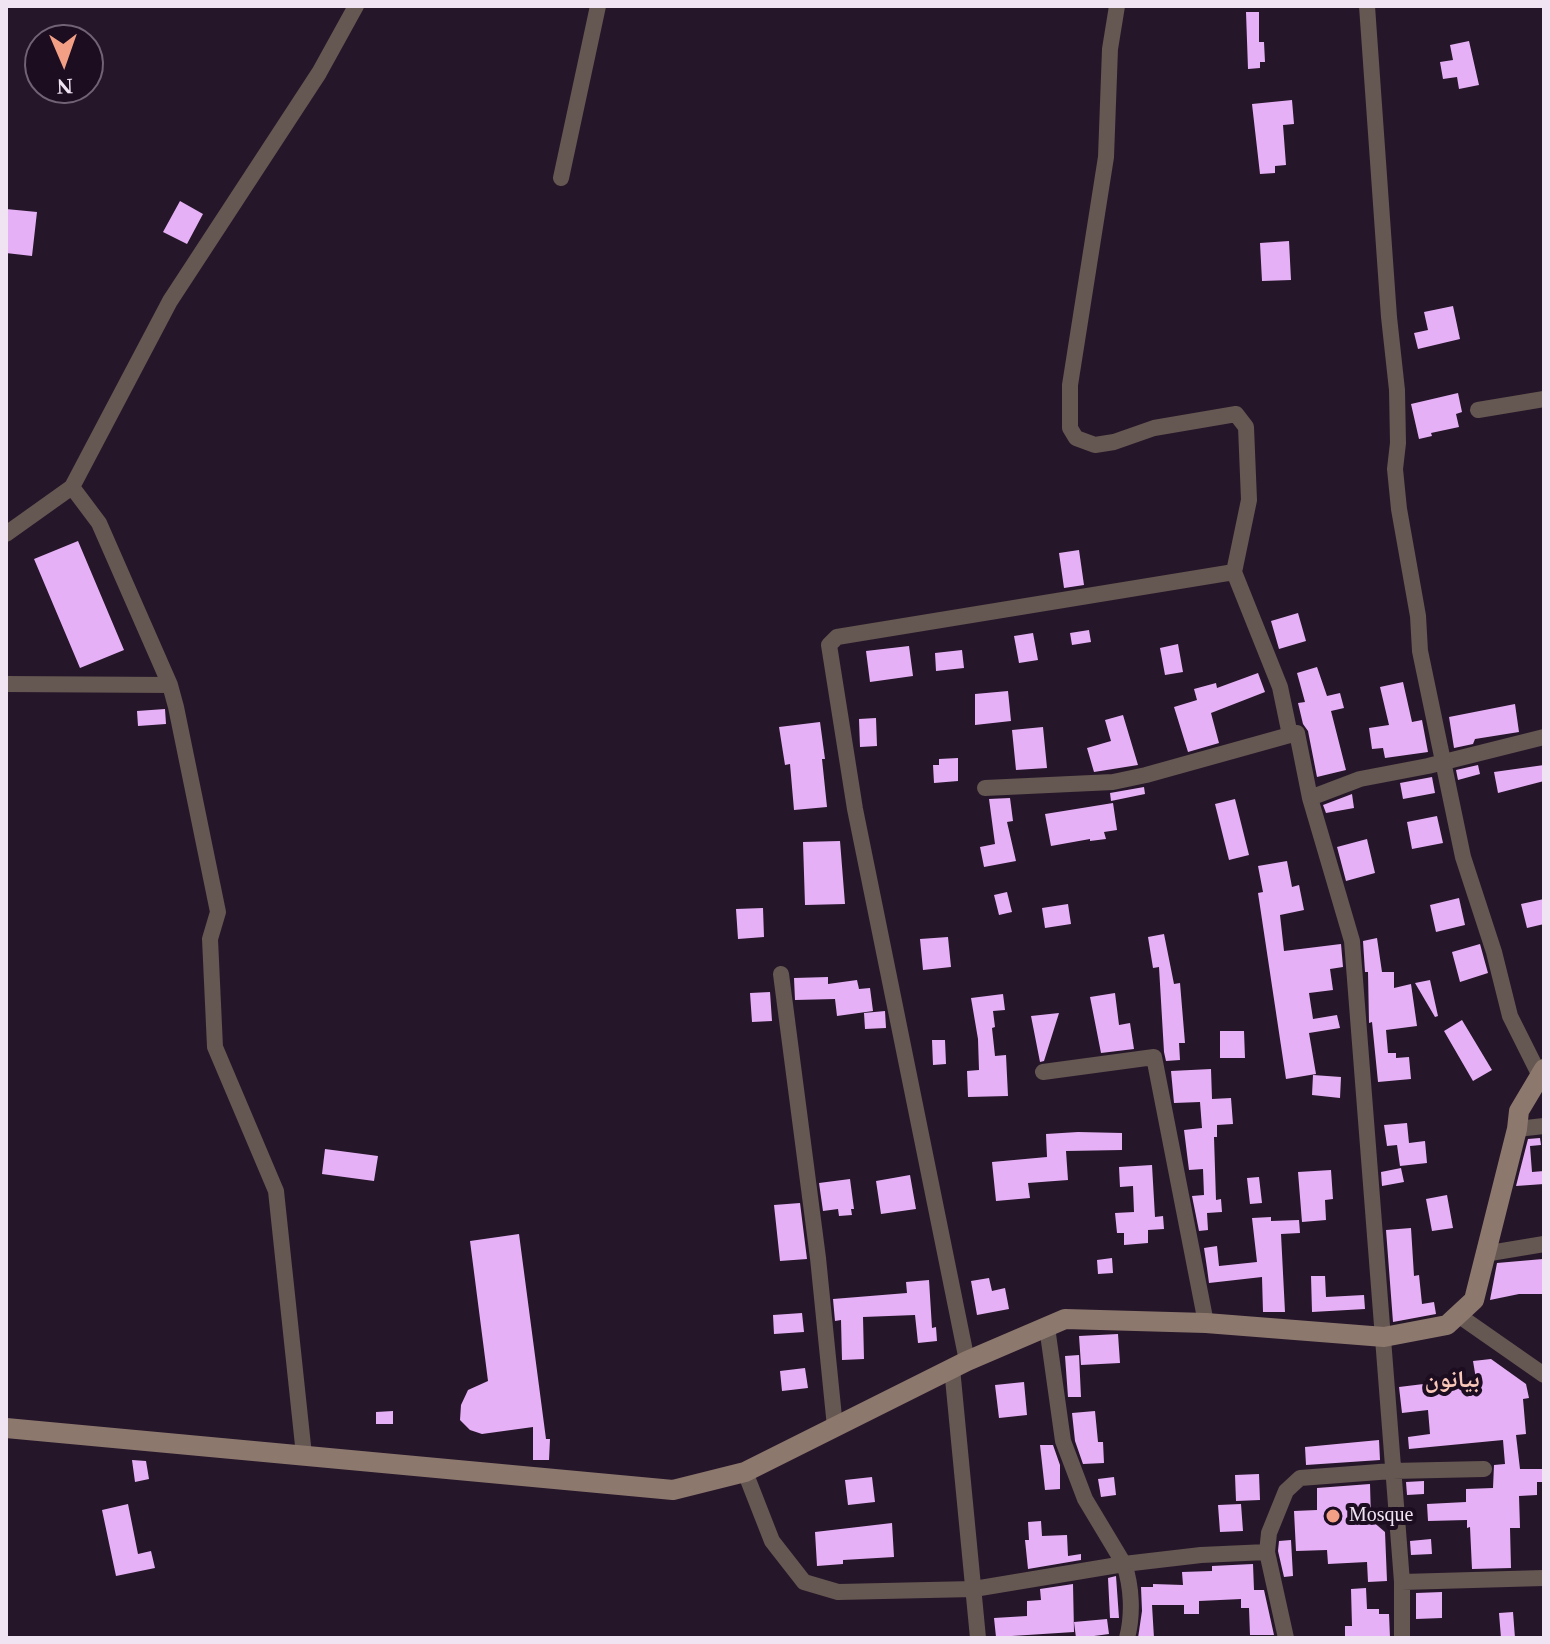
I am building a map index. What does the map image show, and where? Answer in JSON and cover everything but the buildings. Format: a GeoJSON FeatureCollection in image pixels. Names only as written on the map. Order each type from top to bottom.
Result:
{"type":"FeatureCollection","features":[{"type":"Feature","properties":{"kind":"street"},"geometry":{"type":"LineString","coordinates":[[6,534],[72,487],[170,301],[319,73],[356,6]]}},
{"type":"Feature","properties":{"kind":"street"},"geometry":{"type":"LineString","coordinates":[[561,178],[598,6]]}},
{"type":"Feature","properties":{"kind":"street"},"geometry":{"type":"LineString","coordinates":[[1117,6],[1110,49],[1106,157],[1070,385],[1070,428],[1076,438],[1095,445],[1154,428],[1236,414],[1246,427],[1249,500],[1234,572],[1280,687],[1290,735]]}},
{"type":"Feature","properties":{"kind":"street"},"geometry":{"type":"LineString","coordinates":[[6,1428],[673,1490],[745,1472],[960,1364],[1065,1319],[1206,1323],[1384,1337],[1447,1325],[1474,1300],[1519,1111],[1542,1073],[1510,1016],[1494,952],[1463,857],[1420,651],[1418,616],[1395,469],[1397,390],[1367,6]]}},
{"type":"Feature","properties":{"kind":"street"},"geometry":{"type":"LineString","coordinates":[[1478,410],[1544,399]]}},
{"type":"Feature","properties":{"kind":"street"},"geometry":{"type":"LineString","coordinates":[[72,487],[99,523],[170,685],[181,725],[218,912],[210,939],[215,1047],[276,1191],[304,1455]]}},
{"type":"Feature","properties":{"kind":"street"},"geometry":{"type":"LineString","coordinates":[[978,1638],[960,1364],[855,809],[829,645],[837,637],[1234,572]]}},
{"type":"Feature","properties":{"kind":"street"},"geometry":{"type":"LineString","coordinates":[[6,684],[170,685]]}},
{"type":"Feature","properties":{"kind":"street"},"geometry":{"type":"LineString","coordinates":[[985,788],[1113,782],[1297,733],[1310,798],[1352,941],[1402,1582],[1402,1638]]}},
{"type":"Feature","properties":{"kind":"street"},"geometry":{"type":"LineString","coordinates":[[1310,798],[1360,779],[1428,766],[1544,737]]}},
{"type":"Feature","properties":{"kind":"street"},"geometry":{"type":"LineString","coordinates":[[781,974],[818,1258],[835,1427]]}},
{"type":"Feature","properties":{"kind":"street"},"geometry":{"type":"LineString","coordinates":[[1043,1072],[1154,1057],[1206,1323]]}},
{"type":"Feature","properties":{"kind":"street"},"geometry":{"type":"LineString","coordinates":[[1517,1129],[1544,1126]]}},
{"type":"Feature","properties":{"kind":"street"},"geometry":{"type":"LineString","coordinates":[[1484,1254],[1544,1244]]}},
{"type":"Feature","properties":{"kind":"street"},"geometry":{"type":"LineString","coordinates":[[1458,1315],[1544,1375]]}},
{"type":"Feature","properties":{"kind":"street"},"geometry":{"type":"LineString","coordinates":[[1047,1327],[1063,1441],[1085,1499],[1128,1575],[1132,1622],[1127,1638]]}},
{"type":"Feature","properties":{"kind":"street"},"geometry":{"type":"LineString","coordinates":[[1286,1638],[1267,1552],[1269,1533],[1286,1491],[1300,1478],[1392,1471],[1484,1469]]}},
{"type":"Feature","properties":{"kind":"street"},"geometry":{"type":"LineString","coordinates":[[745,1472],[772,1541],[804,1582],[838,1592],[974,1589],[1124,1564],[1201,1555],[1267,1552]]}},
{"type":"Feature","properties":{"kind":"street"},"geometry":{"type":"LineString","coordinates":[[1402,1582],[1544,1578]]}},
{"type":"Feature","properties":{"kind":"place","name":"Mosque"},"geometry":{"type":"Point","coordinates":[1333,1516]}},
{"type":"Feature","properties":{"kind":"district","name":"بيانون"},"geometry":{"type":"Point","coordinates":[1452,1381]}}]}
